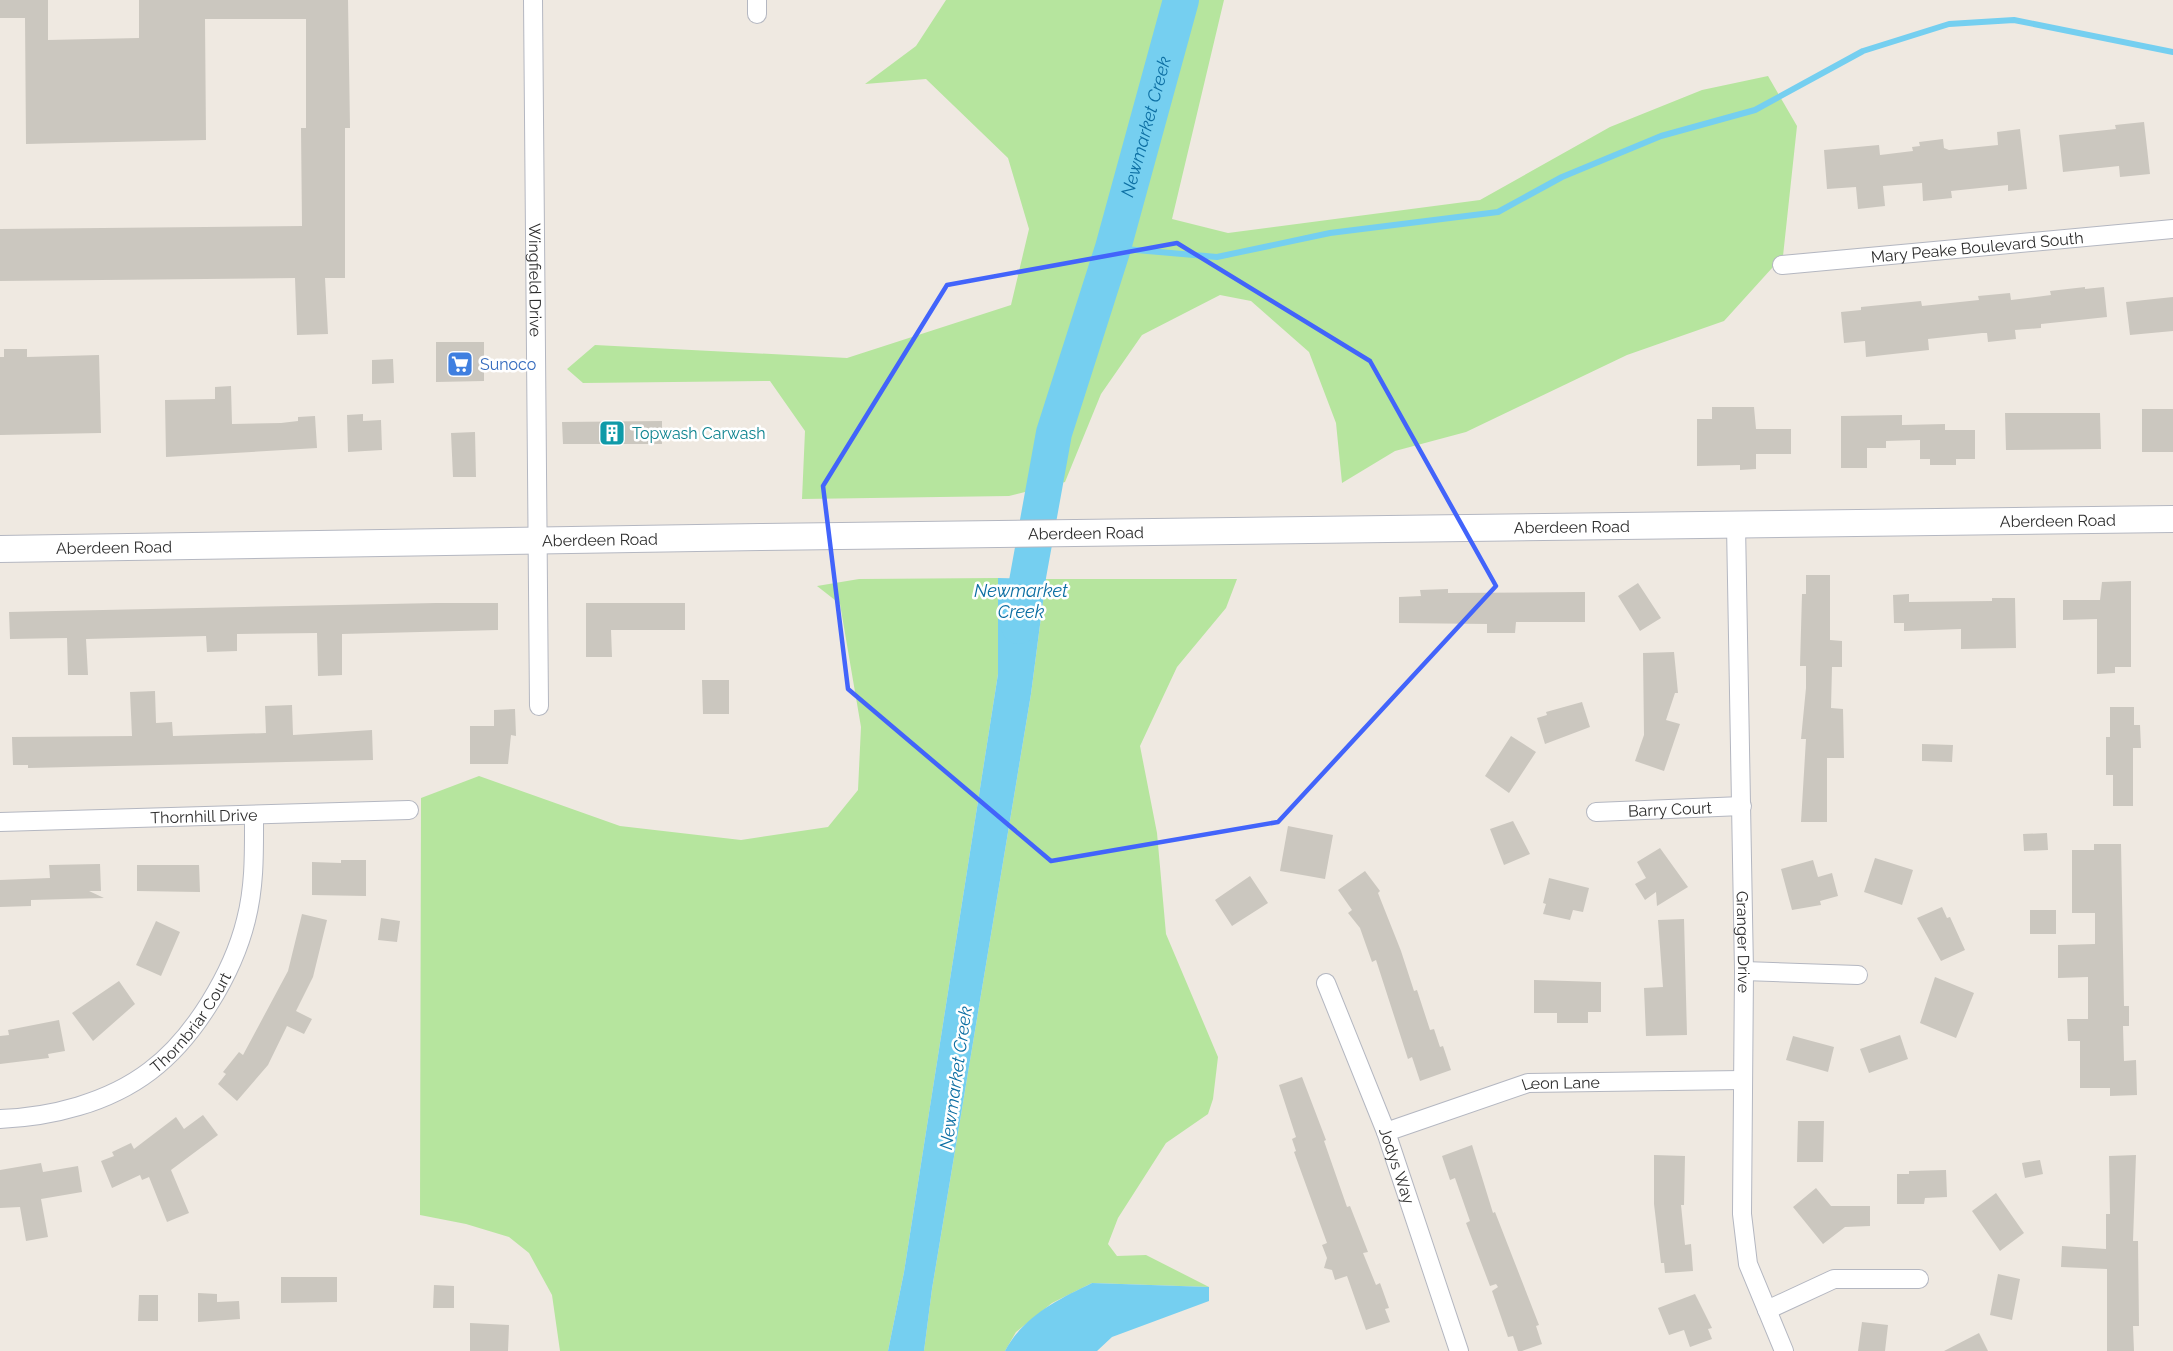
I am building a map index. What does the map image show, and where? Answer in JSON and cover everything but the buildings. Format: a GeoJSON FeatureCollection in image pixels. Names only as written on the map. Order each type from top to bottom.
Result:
{"type":"FeatureCollection","features":[{"type":"Feature","properties":{"kind":"main road","name":"Aberdeen Road"},"geometry":{"type":"LineString","coordinates":[[0,549],[2173,519]]}},
{"type":"Feature","properties":{"kind":"street","name":"Wingfield Drive"},"geometry":{"type":"LineString","coordinates":[[533,0],[539,706]]}},
{"type":"Feature","properties":{"kind":"street","name":"Mary Peake Boulevard South"},"geometry":{"type":"LineString","coordinates":[[1782,265],[2173,229]]}},
{"type":"Feature","properties":{"kind":"street","name":"Granger Drive"},"geometry":{"type":"LineString","coordinates":[[1736,525],[1744,971],[1742,1214],[1748,1264],[1784,1351]]}},
{"type":"Feature","properties":{"kind":"street","name":"Barry Court"},"geometry":{"type":"LineString","coordinates":[[1596,812],[1742,806]]}},
{"type":"Feature","properties":{"kind":"street","name":"Thornhill Drive"},"geometry":{"type":"LineString","coordinates":[[0,822],[409,810]]}},
{"type":"Feature","properties":{"kind":"street","name":"Thornbriar Court"},"geometry":{"type":"LineString","coordinates":[[0,1119],[39,1116],[93,1101],[150,1071],[175,1047],[214,996],[231,963],[246,920],[254,872],[254,815]]}},
{"type":"Feature","properties":{"kind":"street"},"geometry":{"type":"LineString","coordinates":[[1744,971],[1857,975]]}},
{"type":"Feature","properties":{"kind":"street","name":"Jodys Way"},"geometry":{"type":"LineString","coordinates":[[1326,983],[1386,1132],[1459,1351]]}},
{"type":"Feature","properties":{"kind":"street","name":"Leon Lane"},"geometry":{"type":"LineString","coordinates":[[1386,1132],[1528,1083],[1742,1080]]}},
{"type":"Feature","properties":{"kind":"street"},"geometry":{"type":"LineString","coordinates":[[1767,1310],[1834,1279],[1919,1279]]}},
{"type":"Feature","properties":{"kind":"highlighted area"},"geometry":{"type":"Polygon","coordinates":[[[1177,243],[1370,361],[1496,586],[1278,822],[1051,861],[848,689],[823,486],[947,285],[1177,243]]]}},
{"type":"Feature","properties":{"kind":"green space"},"geometry":{"type":"Polygon","coordinates":[[[946,0],[1224,0],[1172,219],[1228,233],[1480,200],[1610,127],[1702,90],[1768,76],[1797,126],[1783,256],[1724,321],[1627,355],[1466,432],[1395,451],[1342,483],[1336,423],[1309,352],[1251,301],[1220,295],[1142,335],[1101,394],[1065,482],[1009,496],[802,499],[805,431],[770,381],[583,383],[567,369],[595,345],[847,358],[1011,305],[1029,229],[1008,158],[926,79],[865,84],[916,46],[946,0]]]}},
{"type":"Feature","properties":{"kind":"green space"},"geometry":{"type":"Polygon","coordinates":[[[998,578],[998,674],[904,1272],[888,1351],[560,1351],[552,1295],[529,1253],[509,1237],[466,1224],[420,1215],[421,798],[479,776],[620,826],[741,840],[828,827],[858,790],[861,727],[840,604],[817,586],[859,579],[998,578]]]}},
{"type":"Feature","properties":{"kind":"green space"},"geometry":{"type":"Polygon","coordinates":[[[1046,579],[1237,579],[1226,608],[1177,667],[1140,746],[1157,833],[1166,934],[1218,1057],[1213,1099],[1208,1114],[1166,1143],[1118,1218],[1108,1244],[1117,1256],[1146,1255],[1209,1287],[1092,1283],[1052,1303],[1016,1332],[1005,1351],[924,1351],[932,1289],[1031,694],[1046,579]]]}},
{"type":"Feature","properties":{"kind":"water","name":"Newmarket Creek"},"geometry":{"type":"Polygon","coordinates":[[[998,578],[1046,579],[1031,694],[932,1289],[924,1351],[888,1351],[904,1272],[998,674],[998,578]]]}},
{"type":"Feature","properties":{"kind":"water"},"geometry":{"type":"Polygon","coordinates":[[[1092,1283],[1209,1287],[1209,1301],[1112,1337],[1097,1351],[1005,1351],[1022,1328],[1042,1310],[1092,1283]]]}},
{"type":"Feature","properties":{"kind":"waterway","name":"Newmarket Creek"},"geometry":{"type":"LineString","coordinates":[[1019,626],[1054,433],[1113,248],[1181,0]]}},
{"type":"Feature","properties":{"kind":"waterway"},"geometry":{"type":"LineString","coordinates":[[1113,248],[1217,257],[1330,233],[1498,212],[1562,177],[1661,136],[1755,110],[1863,51],[1949,24],[2014,20],[2173,52]]}},
{"type":"Feature","properties":{"kind":"place","name":"Sunoco"},"geometry":{"type":"Point","coordinates":[460,364]}},
{"type":"Feature","properties":{"kind":"place","name":"Topwash Carwash"},"geometry":{"type":"Point","coordinates":[612,433]}}]}
